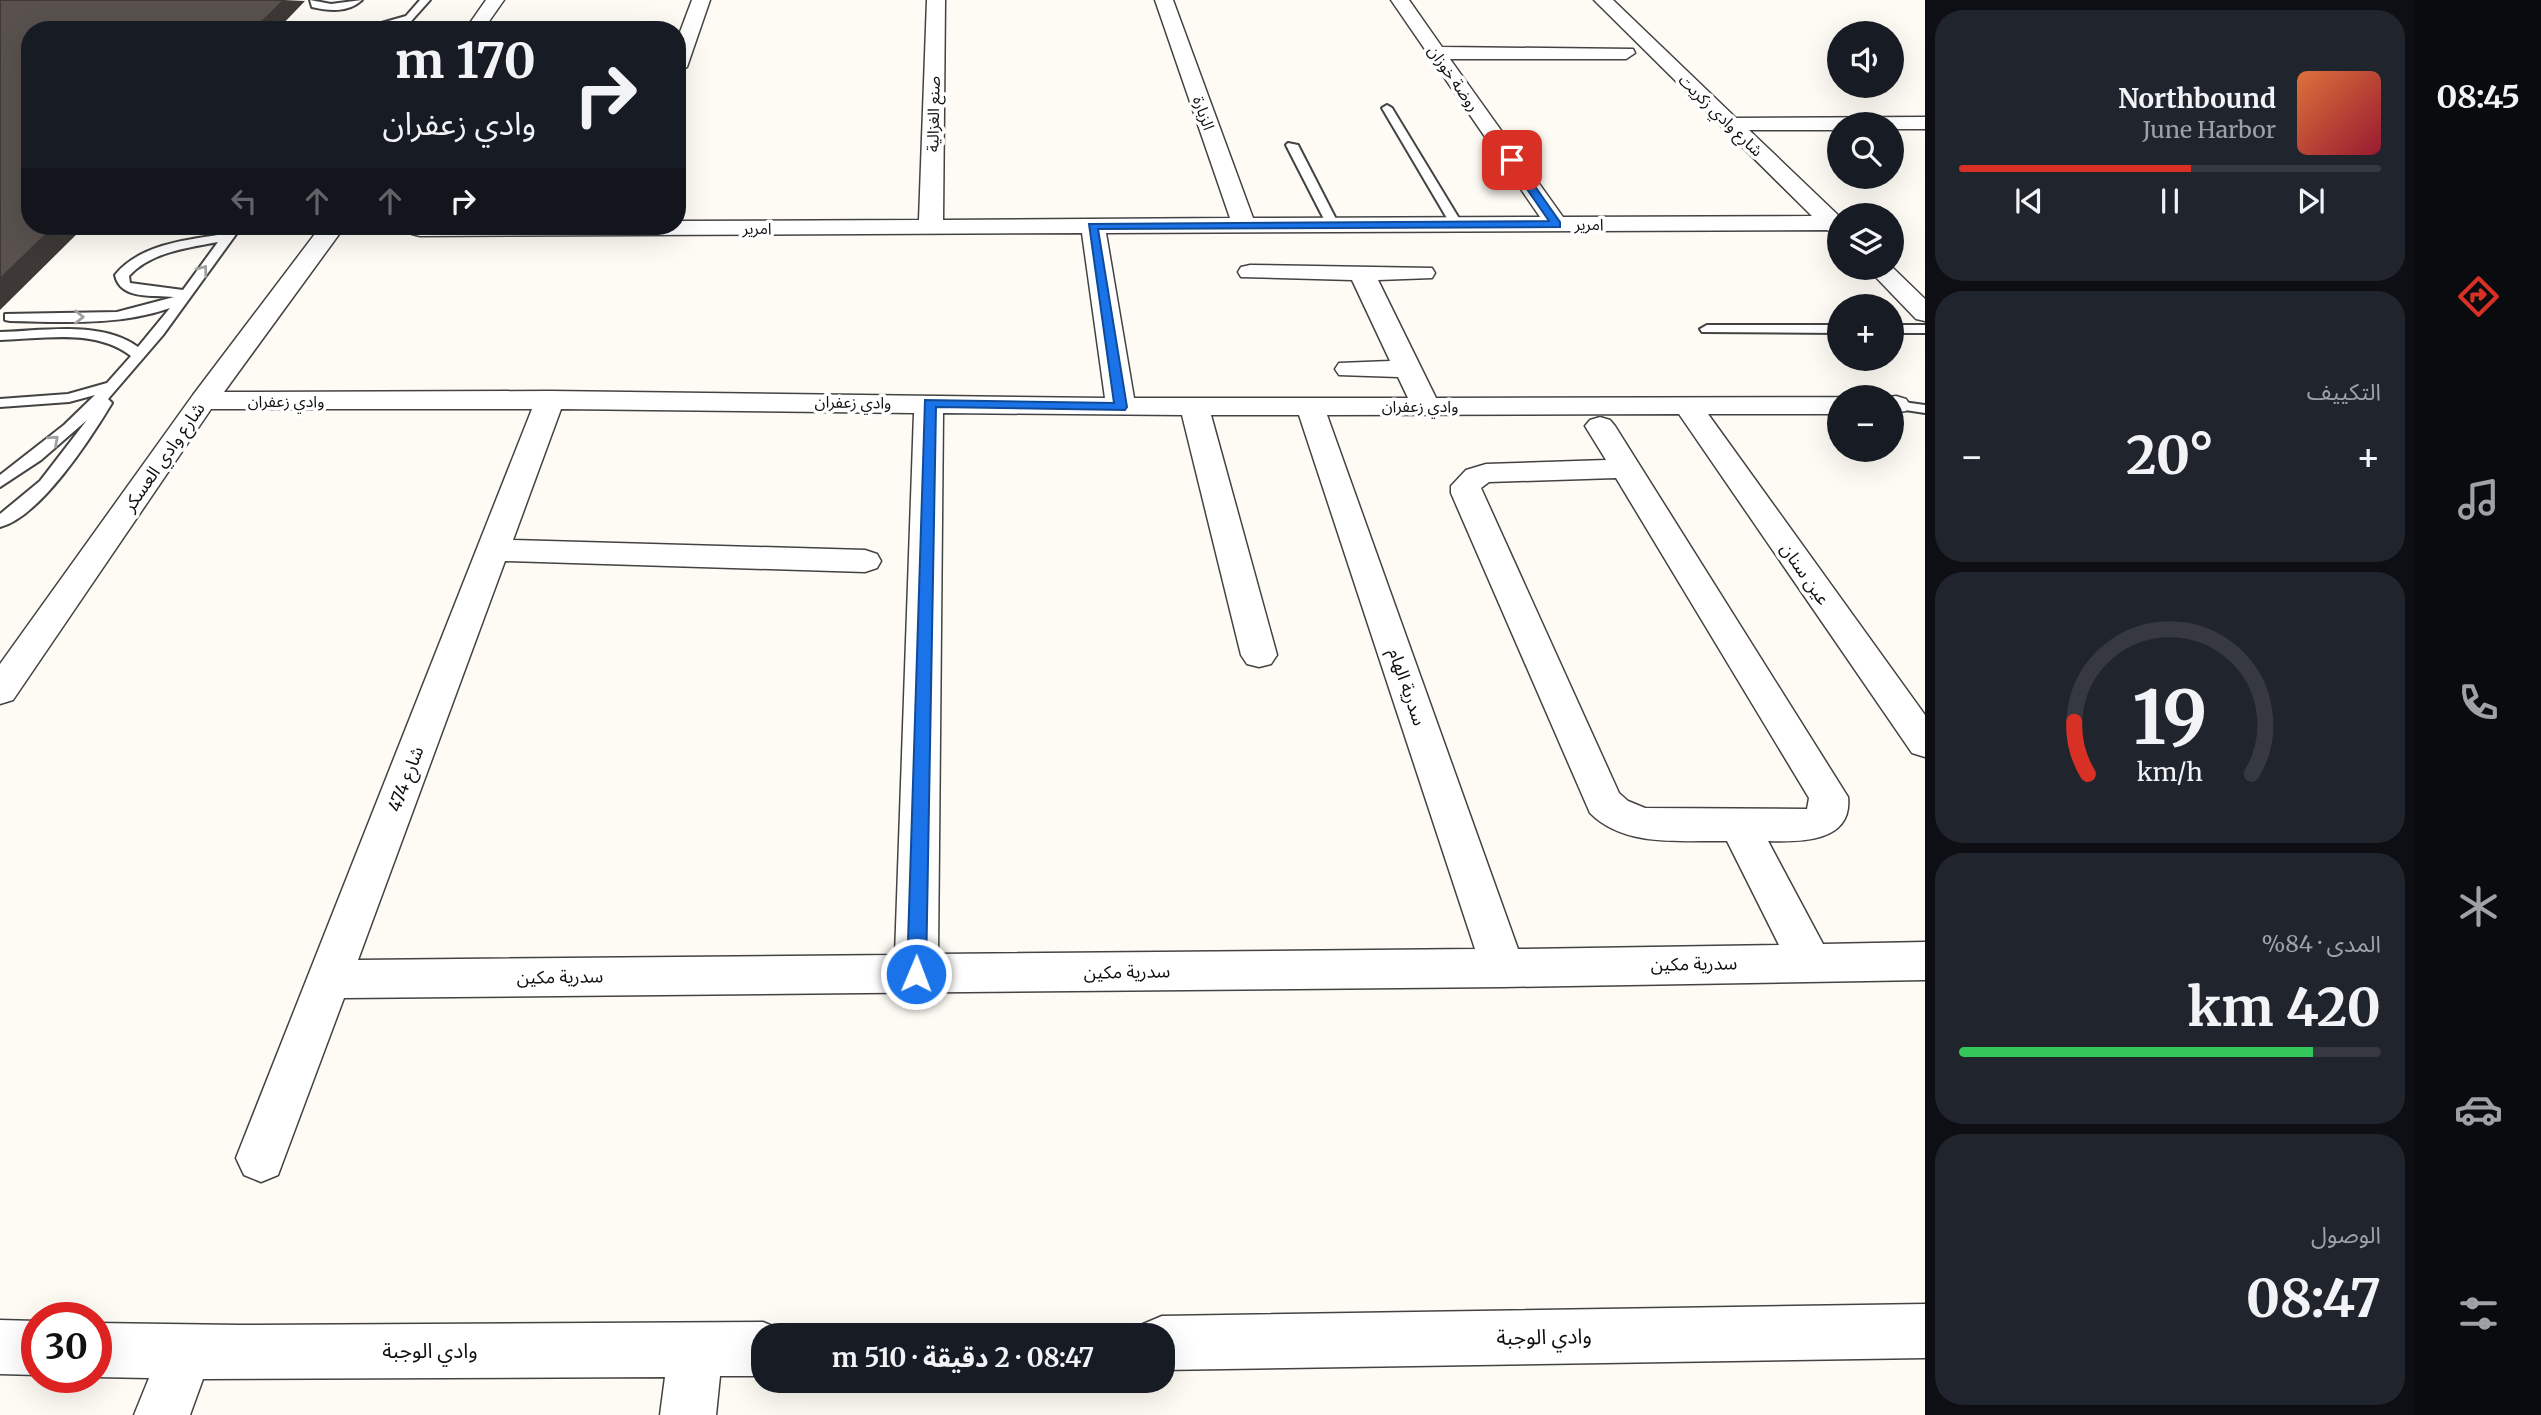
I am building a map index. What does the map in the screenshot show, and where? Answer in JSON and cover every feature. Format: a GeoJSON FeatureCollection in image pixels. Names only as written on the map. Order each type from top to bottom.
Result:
{"type":"FeatureCollection","features":[{"type":"Feature","properties":{"kind":"street"},"geometry":{"type":"LineString","coordinates":[[463,21],[478,0]]}},
{"type":"Feature","properties":{"kind":"street"},"geometry":{"type":"LineString","coordinates":[[480,21],[495,0]]}},
{"type":"Feature","properties":{"kind":"street"},"geometry":{"type":"LineString","coordinates":[[686,42],[701,0]]}},
{"type":"Feature","properties":{"kind":"street","name":"صنع الغزالية"},"geometry":{"type":"LineString","coordinates":[[930,227],[936,0]]}},
{"type":"Feature","properties":{"kind":"street","name":"الزبارة"},"geometry":{"type":"LineString","coordinates":[[1164,0],[1244,226]]}},
{"type":"Feature","properties":{"kind":"street","name":"روضة خوزان"},"geometry":{"type":"LineString","coordinates":[[1400,0],[1556,224]]}},
{"type":"Feature","properties":{"kind":"street","name":"شارع وادي زكريت"},"geometry":{"type":"LineString","coordinates":[[1603,0],[1827,217]]}},
{"type":"Feature","properties":{"kind":"street"},"geometry":{"type":"LineString","coordinates":[[1437,54],[1626,53]]}},
{"type":"Feature","properties":{"kind":"street"},"geometry":{"type":"LineString","coordinates":[[1730,124],[1925,123]]}},
{"type":"Feature","properties":{"kind":"street","name":"امرير"},"geometry":{"type":"LineString","coordinates":[[686,227],[1556,224],[1827,226]]}},
{"type":"Feature","properties":{"kind":"street"},"geometry":{"type":"LineString","coordinates":[[1093,226],[1121,407]]}},
{"type":"Feature","properties":{"kind":"street","name":"شارع وادي العسكر"},"geometry":{"type":"LineString","coordinates":[[0,691],[203,401],[325,235]]}},
{"type":"Feature","properties":{"kind":"street"},"geometry":{"type":"LineString","coordinates":[[1250,272],[1423,272]]}},
{"type":"Feature","properties":{"kind":"street"},"geometry":{"type":"LineString","coordinates":[[1361,272],[1426,406]]}},
{"type":"Feature","properties":{"kind":"street"},"geometry":{"type":"LineString","coordinates":[[1891,280],[1925,313]]}},
{"type":"Feature","properties":{"kind":"street"},"geometry":{"type":"LineString","coordinates":[[1349,369],[1408,369]]}},
{"type":"Feature","properties":{"kind":"street","name":"وادي زعفران"},"geometry":{"type":"LineString","coordinates":[[203,401],[550,400],[1121,407],[1827,405]]}},
{"type":"Feature","properties":{"kind":"street","name":"شارع 474"},"geometry":{"type":"LineString","coordinates":[[261,1158],[550,400]]}},
{"type":"Feature","properties":{"kind":"street"},"geometry":{"type":"LineString","coordinates":[[916,974],[929,403]]}},
{"type":"Feature","properties":{"kind":"street","name":"عين سنان"},"geometry":{"type":"LineString","coordinates":[[1686,404],[1925,743]]}},
{"type":"Feature","properties":{"kind":"street","name":"سدرية الهام"},"geometry":{"type":"LineString","coordinates":[[1310,406],[1503,968]]}},
{"type":"Feature","properties":{"kind":"street"},"geometry":{"type":"LineString","coordinates":[[1194,407],[1259,655]]}},
{"type":"Feature","properties":{"kind":"street"},"geometry":{"type":"LineString","coordinates":[[1600,426],[1828,797],[1830,807],[1827,816],[1820,822],[1810,826],[1740,827],[1642,824],[1614,812],[1604,802],[1466,493],[1470,481],[1486,473],[1626,469]]}},
{"type":"Feature","properties":{"kind":"street"},"geometry":{"type":"LineString","coordinates":[[493,550],[865,561]]}},
{"type":"Feature","properties":{"kind":"street"},"geometry":{"type":"LineString","coordinates":[[1740,827],[1810,962]]}},
{"type":"Feature","properties":{"kind":"street","name":"سدرية مكين"},"geometry":{"type":"LineString","coordinates":[[329,979],[1503,968],[1925,961]]}},
{"type":"Feature","properties":{"kind":"street","name":"وادي الوجبة"},"geometry":{"type":"LineString","coordinates":[[1175,1343],[1925,1331]]}},
{"type":"Feature","properties":{"kind":"street"},"geometry":{"type":"LineString","coordinates":[[0,1347],[21,1348]]}},
{"type":"Feature","properties":{"kind":"street","name":"وادي الوجبة"},"geometry":{"type":"LineString","coordinates":[[112,1350],[751,1349]]}},
{"type":"Feature","properties":{"kind":"street"},"geometry":{"type":"LineString","coordinates":[[688,1415],[695,1350]]}},
{"type":"Feature","properties":{"kind":"street"},"geometry":{"type":"LineString","coordinates":[[162,1415],[186,1352]]}},
{"type":"Feature","properties":{"kind":"lane"},"geometry":{"type":"LineString","coordinates":[[315,0],[314,4],[321,6],[349,5],[357,0]]}},
{"type":"Feature","properties":{"kind":"lane"},"geometry":{"type":"LineString","coordinates":[[408,21],[425,0]]}},
{"type":"Feature","properties":{"kind":"lane"},"geometry":{"type":"LineString","coordinates":[[397,21],[412,17]]}},
{"type":"Feature","properties":{"kind":"lane"},"geometry":{"type":"LineString","coordinates":[[1387,108],[1457,225]]}},
{"type":"Feature","properties":{"kind":"lane"},"geometry":{"type":"LineString","coordinates":[[1292,145],[1333,225]]}},
{"type":"Feature","properties":{"kind":"lane"},"geometry":{"type":"LineString","coordinates":[[184,296],[130,289],[122,281],[122,275],[132,264],[151,255],[218,235]]}},
{"type":"Feature","properties":{"kind":"lane"},"geometry":{"type":"LineString","coordinates":[[0,522],[22,506],[55,472],[89,428],[115,385],[229,235]]}},
{"type":"Feature","properties":{"kind":"lane"},"geometry":{"type":"LineString","coordinates":[[10,317],[125,317],[147,312],[184,296]]}},
{"type":"Feature","properties":{"kind":"lane"},"geometry":{"type":"LineString","coordinates":[[1707,329],[1827,329]]}},
{"type":"Feature","properties":{"kind":"lane"},"geometry":{"type":"LineString","coordinates":[[1904,329],[1925,329]]}},
{"type":"Feature","properties":{"kind":"lane"},"geometry":{"type":"LineString","coordinates":[[0,336],[103,336],[123,341],[139,355]]}},
{"type":"Feature","properties":{"kind":"lane"},"geometry":{"type":"LineString","coordinates":[[0,403],[69,398],[115,385]]}},
{"type":"Feature","properties":{"kind":"lane"},"geometry":{"type":"LineString","coordinates":[[0,482],[46,448],[115,385]]}},
{"type":"Feature","properties":{"kind":"lane"},"geometry":{"type":"LineString","coordinates":[[1904,406],[1925,409]]}},
{"type":"Feature","properties":{"kind":"building"},"geometry":{"type":"Polygon","coordinates":[[[0,0],[284,0],[263,21],[21,21],[21,235],[46,235],[0,279],[0,0]]]}},
{"type":"Feature","properties":{"kind":"route"},"geometry":{"type":"LineString","coordinates":[[916,974],[929,403],[1121,407],[1093,226],[1556,224],[1512,160]]}}]}
